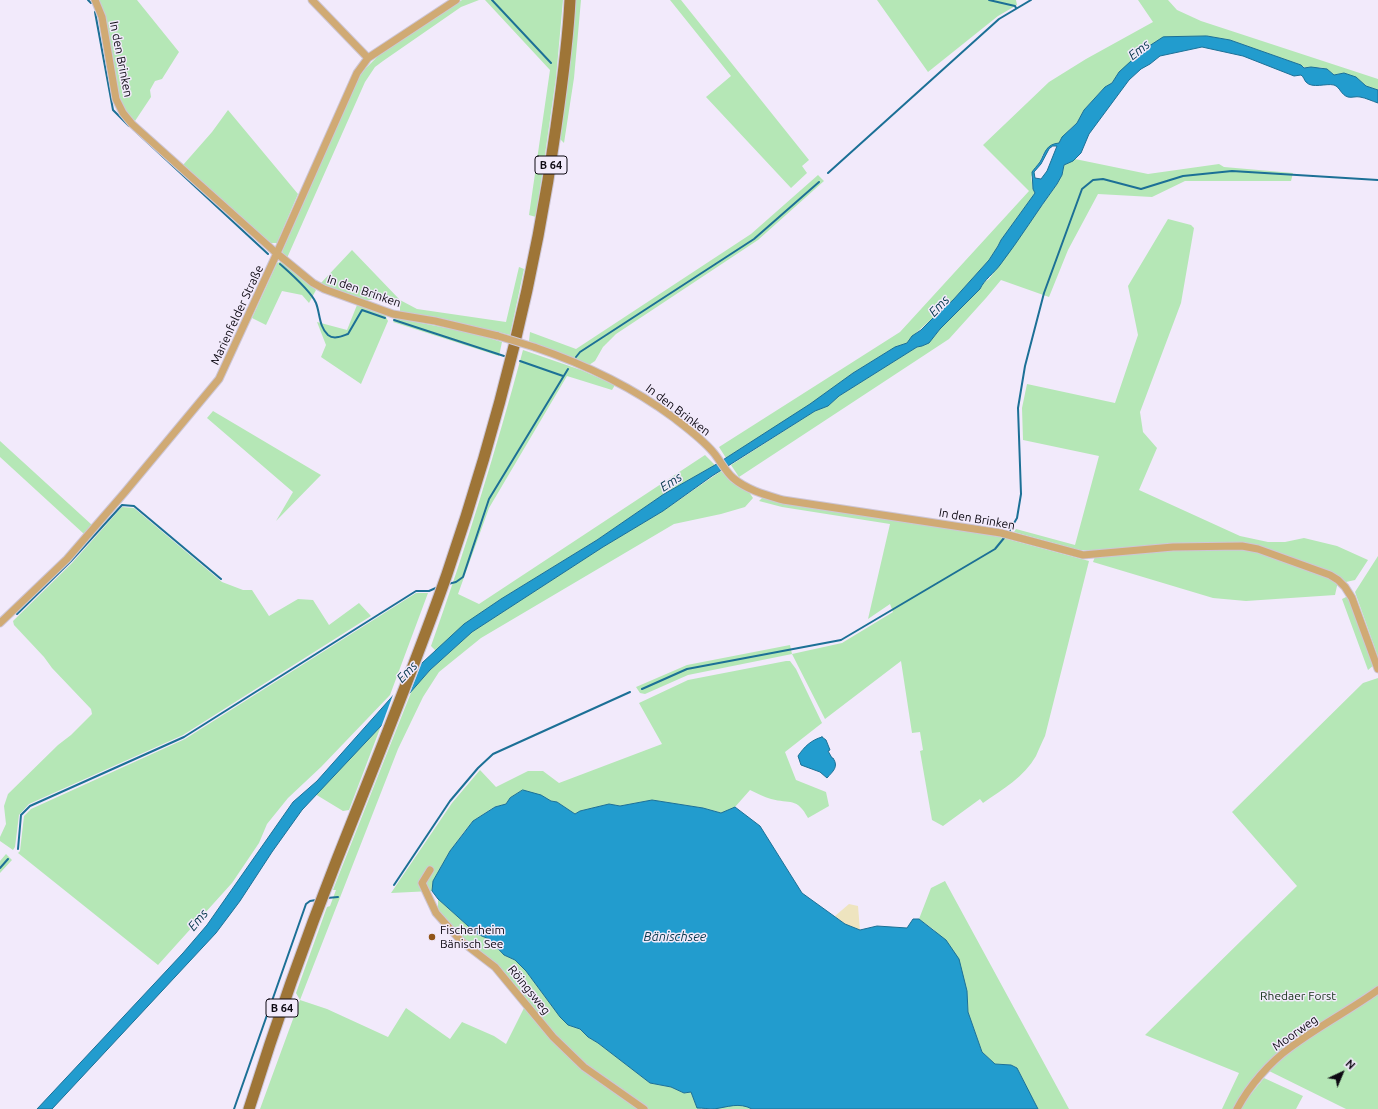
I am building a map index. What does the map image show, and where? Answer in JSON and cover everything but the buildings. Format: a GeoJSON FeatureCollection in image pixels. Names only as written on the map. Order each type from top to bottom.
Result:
{"type":"FeatureCollection","features":[{"type":"Feature","properties":{"kind":"main road","name":"B 64"},"geometry":{"type":"LineString","coordinates":[[248,1109],[318,909],[378,757],[440,593],[482,468],[500,402],[537,247],[562,88],[567,47],[570,0]]}},
{"type":"Feature","properties":{"kind":"street","name":"In den Brinken"},"geometry":{"type":"LineString","coordinates":[[94,0],[102,16],[116,99],[123,113],[132,124],[277,253],[313,283],[324,289],[393,314],[434,321],[498,336],[534,347],[593,370],[642,396],[674,418],[701,440],[727,472],[738,482],[761,494],[783,500],[1001,533],[1083,555],[1173,547],[1242,546],[1258,549],[1330,575],[1338,580],[1352,598],[1378,670]]}},
{"type":"Feature","properties":{"kind":"street"},"geometry":{"type":"LineString","coordinates":[[312,0],[368,58]]}},
{"type":"Feature","properties":{"kind":"street","name":"Marienfelder Straße"},"geometry":{"type":"LineString","coordinates":[[0,623],[67,559],[125,492],[218,379],[277,253],[357,73],[368,58],[456,0]]}},
{"type":"Feature","properties":{"kind":"street","name":"Röingsweg"},"geometry":{"type":"LineString","coordinates":[[430,870],[422,883],[436,913],[452,932],[495,967],[553,1037],[584,1067],[644,1109]]}},
{"type":"Feature","properties":{"kind":"street","name":"Moorweg"},"geometry":{"type":"LineString","coordinates":[[1237,1109],[1258,1078],[1290,1047],[1358,1005],[1378,990]]}},
{"type":"Feature","properties":{"kind":"green space"},"geometry":{"type":"Polygon","coordinates":[[[98,0],[137,0],[179,52],[162,79],[155,81],[150,90],[151,97],[135,121],[126,111],[119,97],[105,16],[98,0]]]}},
{"type":"Feature","properties":{"kind":"green space"},"geometry":{"type":"Polygon","coordinates":[[[462,0],[479,0],[461,7],[375,67],[365,82],[287,258],[282,252],[359,77],[380,54],[462,0]]]}},
{"type":"Feature","properties":{"kind":"green space"},"geometry":{"type":"Polygon","coordinates":[[[485,0],[563,0],[556,78],[536,217],[529,215],[550,70],[485,0]]]}},
{"type":"Feature","properties":{"kind":"green space"},"geometry":{"type":"Polygon","coordinates":[[[576,0],[581,0],[574,78],[564,143],[560,139],[568,80],[576,0]]]}},
{"type":"Feature","properties":{"kind":"green space"},"geometry":{"type":"Polygon","coordinates":[[[670,0],[681,0],[809,160],[802,166],[807,173],[791,188],[706,97],[731,76],[670,0]]]}},
{"type":"Feature","properties":{"kind":"green space"},"geometry":{"type":"Polygon","coordinates":[[[877,0],[1016,0],[1017,5],[998,16],[928,72],[877,0]]]}},
{"type":"Feature","properties":{"kind":"green space"},"geometry":{"type":"Polygon","coordinates":[[[1138,0],[1168,0],[1177,10],[1201,21],[1378,79],[1378,90],[1366,86],[1355,77],[1344,73],[1334,75],[1323,68],[1306,68],[1230,40],[1207,36],[1119,72],[1112,83],[1105,87],[1084,110],[1077,123],[1059,143],[1056,143],[1043,154],[1031,177],[1035,193],[1001,240],[989,260],[953,300],[917,332],[907,343],[895,347],[853,373],[811,404],[726,458],[719,447],[900,332],[1029,191],[983,145],[1049,82],[1086,59],[1153,22],[1138,0]]]}},
{"type":"Feature","properties":{"kind":"green space"},"geometry":{"type":"Polygon","coordinates":[[[228,110],[298,194],[277,243],[269,243],[183,165],[212,132],[228,110]]]}},
{"type":"Feature","properties":{"kind":"green space"},"geometry":{"type":"Polygon","coordinates":[[[1075,159],[1148,174],[1219,164],[1224,167],[1293,173],[1291,181],[1185,181],[1152,197],[1098,194],[1068,250],[1049,297],[1001,280],[949,339],[739,477],[731,465],[815,411],[828,406],[839,396],[917,347],[924,345],[936,335],[940,329],[980,289],[983,283],[989,279],[1057,184],[1062,175],[1064,165],[1075,159]]]}},
{"type":"Feature","properties":{"kind":"green space"},"geometry":{"type":"Polygon","coordinates":[[[818,175],[824,181],[758,240],[616,334],[603,347],[595,361],[589,365],[529,341],[530,332],[576,349],[751,234],[818,175]]]}},
{"type":"Feature","properties":{"kind":"green space"},"geometry":{"type":"Polygon","coordinates":[[[1168,219],[1191,225],[1194,228],[1181,303],[1140,412],[1143,432],[1157,448],[1139,490],[1240,536],[1268,542],[1285,542],[1304,538],[1337,546],[1368,560],[1355,580],[1346,582],[1339,577],[1335,595],[1246,601],[1213,598],[1093,562],[1097,551],[1079,550],[1014,532],[1016,529],[1075,545],[1099,456],[1023,440],[1022,408],[1027,384],[1115,403],[1138,335],[1128,286],[1168,219]]]}},
{"type":"Feature","properties":{"kind":"green space"},"geometry":{"type":"Polygon","coordinates":[[[352,250],[400,300],[366,300],[320,284],[352,250]]]}},
{"type":"Feature","properties":{"kind":"green space"},"geometry":{"type":"Polygon","coordinates":[[[282,261],[316,290],[309,303],[302,295],[282,291],[266,325],[252,318],[277,263],[282,261]]]}},
{"type":"Feature","properties":{"kind":"green space"},"geometry":{"type":"Polygon","coordinates":[[[519,267],[524,269],[510,335],[436,317],[400,312],[400,300],[417,309],[506,322],[519,267]]]}},
{"type":"Feature","properties":{"kind":"green space"},"geometry":{"type":"Polygon","coordinates":[[[357,305],[385,315],[388,321],[361,384],[321,357],[326,345],[317,322],[347,330],[357,305]]]}},
{"type":"Feature","properties":{"kind":"green space"},"geometry":{"type":"Polygon","coordinates":[[[396,318],[472,333],[502,342],[499,356],[393,322],[396,318]]]}},
{"type":"Feature","properties":{"kind":"green space"},"geometry":{"type":"Polygon","coordinates":[[[523,350],[581,370],[615,385],[612,390],[567,376],[489,508],[458,594],[479,604],[705,455],[715,465],[664,494],[597,540],[501,599],[465,624],[436,651],[431,646],[480,499],[523,350]]]}},
{"type":"Feature","properties":{"kind":"green space"},"geometry":{"type":"Polygon","coordinates":[[[213,411],[321,475],[276,521],[293,492],[207,418],[213,411]]]}},
{"type":"Feature","properties":{"kind":"green space"},"geometry":{"type":"Polygon","coordinates":[[[0,441],[92,525],[84,534],[0,457],[0,441]]]}},
{"type":"Feature","properties":{"kind":"green space"},"geometry":{"type":"Polygon","coordinates":[[[721,471],[731,482],[749,492],[753,498],[745,507],[721,514],[674,524],[481,638],[439,672],[423,697],[398,749],[300,1000],[296,993],[327,907],[330,906],[336,890],[333,890],[412,690],[430,670],[472,632],[603,547],[663,511],[721,471]]]}},
{"type":"Feature","properties":{"kind":"green space"},"geometry":{"type":"Polygon","coordinates":[[[763,497],[1000,537],[1089,561],[1045,736],[1036,756],[1019,776],[1005,788],[983,803],[980,799],[943,826],[932,820],[920,751],[923,750],[920,732],[912,733],[901,661],[825,719],[792,654],[842,643],[893,612],[890,604],[868,619],[890,524],[782,507],[759,501],[763,497]]]}},
{"type":"Feature","properties":{"kind":"green space"},"geometry":{"type":"Polygon","coordinates":[[[122,507],[134,508],[222,582],[243,590],[252,590],[269,616],[298,599],[313,600],[329,625],[359,603],[371,616],[183,735],[29,804],[19,815],[15,847],[13,850],[0,841],[0,837],[6,824],[4,806],[8,794],[92,714],[91,709],[52,668],[44,657],[14,625],[13,621],[72,563],[122,507]]]}},
{"type":"Feature","properties":{"kind":"green space"},"geometry":{"type":"Polygon","coordinates":[[[1378,556],[1378,657],[1355,592],[1378,556]]]}},
{"type":"Feature","properties":{"kind":"green space"},"geometry":{"type":"Polygon","coordinates":[[[416,593],[428,593],[390,695],[321,767],[288,798],[267,824],[259,843],[232,883],[158,965],[18,853],[20,851],[24,816],[31,809],[185,739],[416,593]]]}},
{"type":"Feature","properties":{"kind":"green space"},"geometry":{"type":"Polygon","coordinates":[[[1348,596],[1374,665],[1368,670],[1342,599],[1348,596]]]}},
{"type":"Feature","properties":{"kind":"green space"},"geometry":{"type":"Polygon","coordinates":[[[790,645],[792,654],[688,675],[645,694],[640,693],[636,687],[687,665],[790,645]]]}},
{"type":"Feature","properties":{"kind":"green space"},"geometry":{"type":"Polygon","coordinates":[[[790,661],[796,669],[822,723],[785,752],[796,780],[826,792],[829,806],[808,818],[800,807],[792,802],[771,799],[750,790],[735,807],[722,813],[703,808],[652,800],[620,806],[609,804],[580,811],[575,814],[557,802],[551,801],[541,795],[510,798],[506,804],[494,807],[473,821],[450,851],[433,881],[432,891],[391,893],[452,803],[480,770],[496,787],[528,771],[543,771],[559,783],[662,744],[639,703],[688,680],[790,661]]]}},
{"type":"Feature","properties":{"kind":"green space","name":"Rhedaer Forst"},"geometry":{"type":"Polygon","coordinates":[[[1378,678],[1378,1109],[1346,1109],[1263,1068],[1240,1097],[1233,1109],[1222,1109],[1239,1073],[1145,1035],[1297,886],[1232,812],[1363,683],[1378,678]]]}},
{"type":"Feature","properties":{"kind":"green space"},"geometry":{"type":"Polygon","coordinates":[[[381,726],[349,810],[343,811],[315,794],[381,726]]]}},
{"type":"Feature","properties":{"kind":"green space"},"geometry":{"type":"Polygon","coordinates":[[[6,854],[12,860],[0,873],[0,861],[6,854]]]}},
{"type":"Feature","properties":{"kind":"green space"},"geometry":{"type":"Polygon","coordinates":[[[945,881],[1069,1109],[1038,1109],[1017,1068],[1011,1065],[995,1064],[982,1052],[968,1012],[967,991],[934,930],[919,919],[931,888],[945,881]]]}},
{"type":"Feature","properties":{"kind":"green space"},"geometry":{"type":"Polygon","coordinates":[[[438,899],[477,934],[489,939],[504,955],[515,960],[526,971],[560,1017],[568,1025],[580,1029],[588,1037],[650,1083],[671,1087],[684,1093],[691,1092],[697,1108],[708,1109],[648,1109],[585,1065],[555,1036],[497,965],[454,931],[438,912],[438,899]]]}},
{"type":"Feature","properties":{"kind":"green space"},"geometry":{"type":"Polygon","coordinates":[[[300,1000],[327,1009],[388,1037],[406,1008],[450,1039],[462,1022],[494,1036],[506,1044],[525,1006],[551,1038],[639,1109],[260,1109],[300,1000]]]}},
{"type":"Feature","properties":{"kind":"green space"},"geometry":{"type":"Polygon","coordinates":[[[1264,1078],[1303,1096],[1296,1109],[1241,1109],[1246,1100],[1264,1078]]]}},
{"type":"Feature","properties":{"kind":"green space"},"geometry":{"type":"Polygon","coordinates":[[[732,1104],[747,1106],[752,1109],[713,1109],[732,1104]]]}},
{"type":"Feature","properties":{"kind":"sand"},"geometry":{"type":"Polygon","coordinates":[[[849,904],[858,906],[860,931],[845,924],[835,916],[849,904]]]}},
{"type":"Feature","properties":{"kind":"water"},"geometry":{"type":"Polygon","coordinates":[[[1207,36],[1230,40],[1301,65],[1304,68],[1311,67],[1327,69],[1334,75],[1344,73],[1356,77],[1366,86],[1378,90],[1378,103],[1360,97],[1348,97],[1334,85],[1309,84],[1301,75],[1294,76],[1243,56],[1202,47],[1160,56],[1141,69],[1129,80],[1089,134],[1081,153],[1073,161],[1064,165],[1062,175],[1057,184],[1000,265],[980,289],[940,329],[929,343],[917,347],[839,396],[828,406],[815,411],[712,476],[663,511],[603,547],[472,632],[430,670],[381,726],[302,810],[240,901],[216,933],[52,1109],[37,1109],[183,953],[207,925],[293,802],[317,781],[422,663],[464,624],[501,599],[597,540],[664,494],[715,465],[810,404],[853,373],[895,347],[907,343],[912,336],[921,330],[953,300],[989,260],[1001,240],[1035,193],[1033,189],[1032,172],[1040,162],[1046,150],[1051,145],[1059,143],[1062,137],[1077,123],[1084,110],[1105,87],[1112,83],[1119,72],[1143,50],[1163,37],[1207,36]],[[1053,146],[1049,149],[1041,164],[1034,172],[1035,178],[1041,179],[1047,171],[1057,146],[1053,146]]]}},
{"type":"Feature","properties":{"kind":"water"},"geometry":{"type":"Polygon","coordinates":[[[822,737],[826,740],[830,750],[828,751],[835,761],[834,769],[827,778],[820,772],[801,765],[798,756],[808,744],[822,737]]]}},
{"type":"Feature","properties":{"kind":"water","name":"Bänischsee"},"geometry":{"type":"Polygon","coordinates":[[[523,790],[541,795],[551,801],[557,802],[575,814],[580,811],[609,804],[620,806],[652,800],[703,808],[721,813],[735,807],[760,826],[802,893],[845,924],[860,930],[877,926],[907,928],[913,919],[919,919],[946,940],[959,959],[967,991],[968,1012],[982,1052],[995,1064],[1011,1065],[1017,1068],[1038,1109],[752,1109],[738,1105],[714,1109],[697,1108],[691,1092],[684,1093],[671,1087],[650,1083],[588,1037],[580,1029],[568,1025],[560,1017],[526,971],[515,960],[504,955],[489,939],[477,934],[438,899],[432,891],[433,881],[450,851],[473,821],[495,807],[506,804],[510,798],[523,790]]]}},
{"type":"Feature","properties":{"kind":"pier"},"geometry":{"type":"Polygon","coordinates":[[[423,660],[408,698],[380,730],[394,692],[423,660]]]}},
{"type":"Feature","properties":{"kind":"waterway"},"geometry":{"type":"LineString","coordinates":[[88,0],[91,3]]}},
{"type":"Feature","properties":{"kind":"waterway"},"geometry":{"type":"LineString","coordinates":[[492,0],[551,63]]}},
{"type":"Feature","properties":{"kind":"waterway"},"geometry":{"type":"LineString","coordinates":[[989,0],[1015,6],[1016,8]]}},
{"type":"Feature","properties":{"kind":"waterway"},"geometry":{"type":"LineString","coordinates":[[828,173],[999,19],[1031,0]]}},
{"type":"Feature","properties":{"kind":"waterway"},"geometry":{"type":"LineString","coordinates":[[95,12],[113,110],[129,126]]}},
{"type":"Feature","properties":{"kind":"waterway"},"geometry":{"type":"LineString","coordinates":[[133,129],[268,254]]}},
{"type":"Feature","properties":{"kind":"waterway"},"geometry":{"type":"LineString","coordinates":[[1010,530],[1017,518],[1021,494],[1018,408],[1025,366],[1044,293],[1082,189],[1093,180],[1103,179],[1141,189],[1183,176],[1232,171],[1378,180]]}},
{"type":"Feature","properties":{"kind":"waterway"},"geometry":{"type":"LineString","coordinates":[[576,357],[580,352],[754,239],[819,182]]}},
{"type":"Feature","properties":{"kind":"waterway"},"geometry":{"type":"LineString","coordinates":[[280,264],[310,293],[316,303],[323,328],[328,335],[338,337],[348,334],[362,310],[385,318]]}},
{"type":"Feature","properties":{"kind":"waterway"},"geometry":{"type":"LineString","coordinates":[[394,320],[504,356]]}},
{"type":"Feature","properties":{"kind":"waterway"},"geometry":{"type":"LineString","coordinates":[[520,361],[563,376]]}},
{"type":"Feature","properties":{"kind":"waterway"},"geometry":{"type":"LineString","coordinates":[[448,584],[456,582],[463,577],[489,499],[568,369]]}},
{"type":"Feature","properties":{"kind":"waterway"},"geometry":{"type":"LineString","coordinates":[[17,614],[71,561],[122,505],[134,506],[221,579]]}},
{"type":"Feature","properties":{"kind":"waterway"},"geometry":{"type":"LineString","coordinates":[[642,689],[687,669],[841,640],[995,549],[1004,538]]}},
{"type":"Feature","properties":{"kind":"waterway"},"geometry":{"type":"LineString","coordinates":[[18,849],[21,815],[30,806],[184,737],[416,591],[429,591],[438,587]]}},
{"type":"Feature","properties":{"kind":"waterway"},"geometry":{"type":"LineString","coordinates":[[394,885],[450,801],[478,768],[493,754],[630,692]]}},
{"type":"Feature","properties":{"kind":"waterway"},"geometry":{"type":"LineString","coordinates":[[0,868],[8,859]]}},
{"type":"Feature","properties":{"kind":"waterway"},"geometry":{"type":"LineString","coordinates":[[327,898],[338,897]]}},
{"type":"Feature","properties":{"kind":"waterway"},"geometry":{"type":"LineString","coordinates":[[234,1109],[306,904],[310,901],[316,900]]}},
{"type":"Feature","properties":{"kind":"place","name":"Fischerheim Bänisch See"},"geometry":{"type":"Point","coordinates":[432,937]}},
{"type":"Feature","properties":{"kind":"water label","name":"Ems"},"geometry":{"type":"Point","coordinates":[1139,50]}},
{"type":"Feature","properties":{"kind":"water label","name":"Ems"},"geometry":{"type":"Point","coordinates":[939,306]}},
{"type":"Feature","properties":{"kind":"water label","name":"Ems"},"geometry":{"type":"Point","coordinates":[671,482]}},
{"type":"Feature","properties":{"kind":"water label","name":"Ems"},"geometry":{"type":"Point","coordinates":[407,672]}},
{"type":"Feature","properties":{"kind":"water label","name":"Ems"},"geometry":{"type":"Point","coordinates":[198,920]}}]}
